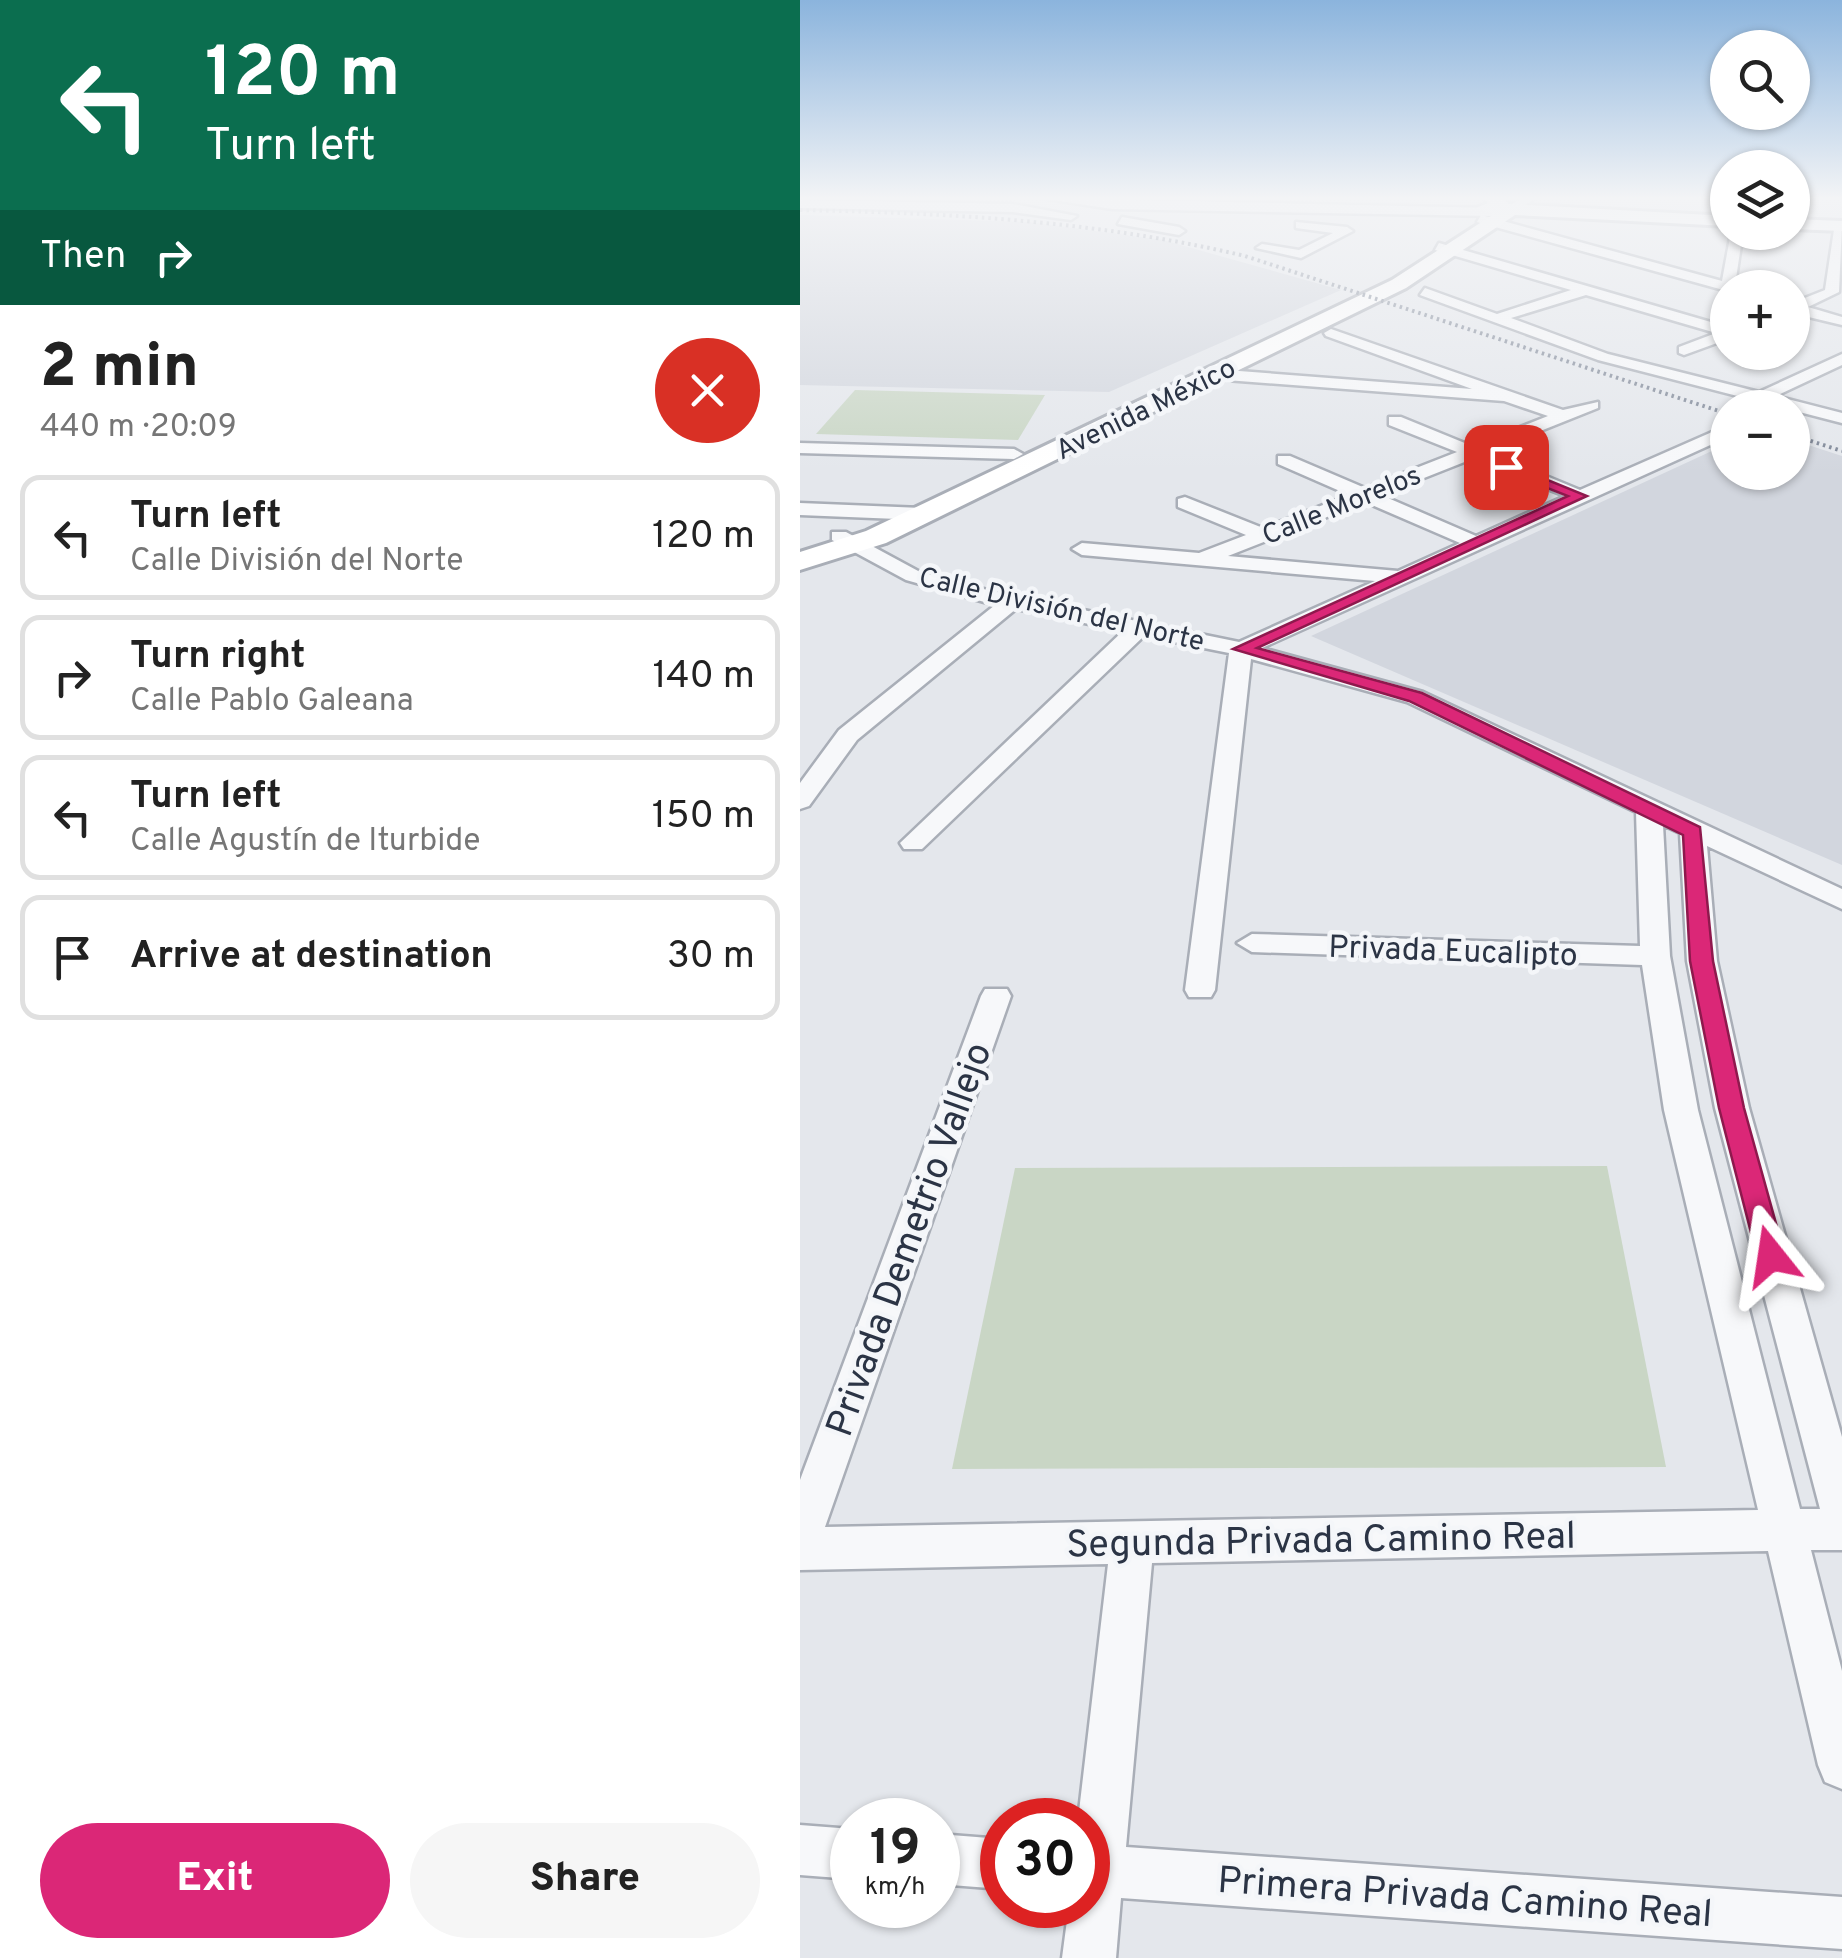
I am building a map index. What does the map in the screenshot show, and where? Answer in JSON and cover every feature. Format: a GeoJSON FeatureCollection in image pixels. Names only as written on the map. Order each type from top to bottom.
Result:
{"type":"FeatureCollection","features":[{"type":"Feature","properties":{"kind":"main road","name":"Avenida México"},"geometry":{"type":"LineString","coordinates":[[800,561],[922,514],[1324,321],[1378,289]]}},
{"type":"Feature","properties":{"kind":"main road","name":"Avenida México"},"geometry":{"type":"LineString","coordinates":[[800,548],[847,540],[1014,454],[1324,321]]}},
{"type":"Feature","properties":{"kind":"street"},"geometry":{"type":"LineString","coordinates":[[1578,289],[1710,328]]}},
{"type":"Feature","properties":{"kind":"street"},"geometry":{"type":"LineString","coordinates":[[1810,301],[1832,289]]}},
{"type":"Feature","properties":{"kind":"street"},"geometry":{"type":"LineString","coordinates":[[1500,317],[1583,291]]}},
{"type":"Feature","properties":{"kind":"street"},"geometry":{"type":"LineString","coordinates":[[1424,292],[1603,357],[1717,390]]}},
{"type":"Feature","properties":{"kind":"street"},"geometry":{"type":"LineString","coordinates":[[1810,312],[1842,321]]}},
{"type":"Feature","properties":{"kind":"street"},"geometry":{"type":"LineString","coordinates":[[1324,321],[1504,396],[1563,416]]}},
{"type":"Feature","properties":{"kind":"street"},"geometry":{"type":"LineString","coordinates":[[1684,350],[1710,340]]}},
{"type":"Feature","properties":{"kind":"street"},"geometry":{"type":"LineString","coordinates":[[1781,390],[1842,359]]}},
{"type":"Feature","properties":{"kind":"street"},"geometry":{"type":"LineString","coordinates":[[1226,375],[1504,396]]}},
{"type":"Feature","properties":{"kind":"street","name":"Calle Morelos"},"geometry":{"type":"LineString","coordinates":[[1202,559],[1592,404]]}},
{"type":"Feature","properties":{"kind":"street"},"geometry":{"type":"LineString","coordinates":[[1810,412],[1842,418]]}},
{"type":"Feature","properties":{"kind":"street"},"geometry":{"type":"LineString","coordinates":[[1394,421],[1580,496]]}},
{"type":"Feature","properties":{"kind":"street"},"geometry":{"type":"LineString","coordinates":[[1810,425],[1842,429]]}},
{"type":"Feature","properties":{"kind":"street"},"geometry":{"type":"LineString","coordinates":[[1200,990],[1241,649],[1710,438]]}},
{"type":"Feature","properties":{"kind":"street"},"geometry":{"type":"LineString","coordinates":[[800,448],[1014,454]]}},
{"type":"Feature","properties":{"kind":"street"},"geometry":{"type":"LineString","coordinates":[[1284,460],[1476,543]]}},
{"type":"Feature","properties":{"kind":"street"},"geometry":{"type":"LineString","coordinates":[[1185,503],[1263,535]]}},
{"type":"Feature","properties":{"kind":"street"},"geometry":{"type":"LineString","coordinates":[[800,509],[922,514]]}},
{"type":"Feature","properties":{"kind":"street","name":"Calle División del Norte"},"geometry":{"type":"LineString","coordinates":[[847,540],[913,576],[1012,602],[1241,649],[1415,697],[1842,900]]}},
{"type":"Feature","properties":{"kind":"street"},"geometry":{"type":"LineString","coordinates":[[1082,549],[1400,577]]}},
{"type":"Feature","properties":{"kind":"street"},"geometry":{"type":"LineString","coordinates":[[800,801],[848,735],[1012,602]]}},
{"type":"Feature","properties":{"kind":"street"},"geometry":{"type":"LineString","coordinates":[[913,843],[1139,628]]}},
{"type":"Feature","properties":{"kind":"street"},"geometry":{"type":"LineString","coordinates":[[1649,810],[1655,956],[1681,1110],[1842,1765]]}},
{"type":"Feature","properties":{"kind":"street"},"geometry":{"type":"LineString","coordinates":[[1693,832],[1702,961],[1732,1108],[1842,1512]]}},
{"type":"Feature","properties":{"kind":"street","name":"Privada Eucalipto"},"geometry":{"type":"LineString","coordinates":[[1252,943],[1655,956]]}},
{"type":"Feature","properties":{"kind":"street","name":"Privada Demetrio Vallejo"},"geometry":{"type":"LineString","coordinates":[[800,1538],[996,996]]}},
{"type":"Feature","properties":{"kind":"street","name":"Segunda Privada Camino Real"},"geometry":{"type":"LineString","coordinates":[[800,1550],[1842,1529]]}},
{"type":"Feature","properties":{"kind":"street"},"geometry":{"type":"LineString","coordinates":[[1102,1798],[1132,1543]]}},
{"type":"Feature","properties":{"kind":"street"},"geometry":{"type":"LineString","coordinates":[[800,1850],[830,1852]]}},
{"type":"Feature","properties":{"kind":"street","name":"Primera Privada Camino Real"},"geometry":{"type":"LineString","coordinates":[[1110,1871],[1842,1923]]}},
{"type":"Feature","properties":{"kind":"street"},"geometry":{"type":"LineString","coordinates":[[1089,1958],[1090,1928]]}},
{"type":"Feature","properties":{"kind":"shaded area"},"geometry":{"type":"Polygon","coordinates":[[[800,289],[1341,290],[1109,392],[800,385],[800,289]]]}},
{"type":"Feature","properties":{"kind":"shaded area"},"geometry":{"type":"Polygon","coordinates":[[[1810,446],[1842,456],[1842,865],[1311,636],[1710,452],[1710,490],[1810,490],[1810,446]]]}},
{"type":"Feature","properties":{"kind":"green space"},"geometry":{"type":"Polygon","coordinates":[[[855,390],[1045,395],[1018,440],[816,434],[855,390]]]}},
{"type":"Feature","properties":{"kind":"green space"},"geometry":{"type":"Polygon","coordinates":[[[1607,1166],[1666,1467],[952,1469],[1015,1168],[1607,1166]]]}},
{"type":"Feature","properties":{"kind":"railway"},"geometry":{"type":"LineString","coordinates":[[1347,289],[1710,408]]}},
{"type":"Feature","properties":{"kind":"railway"},"geometry":{"type":"LineString","coordinates":[[1810,441],[1842,451]]}},
{"type":"Feature","properties":{"kind":"route"},"geometry":{"type":"LineString","coordinates":[[1506,467],[1580,496],[1241,649],[1415,697],[1693,832],[1702,961],[1732,1108],[1771,1256]]}}]}
